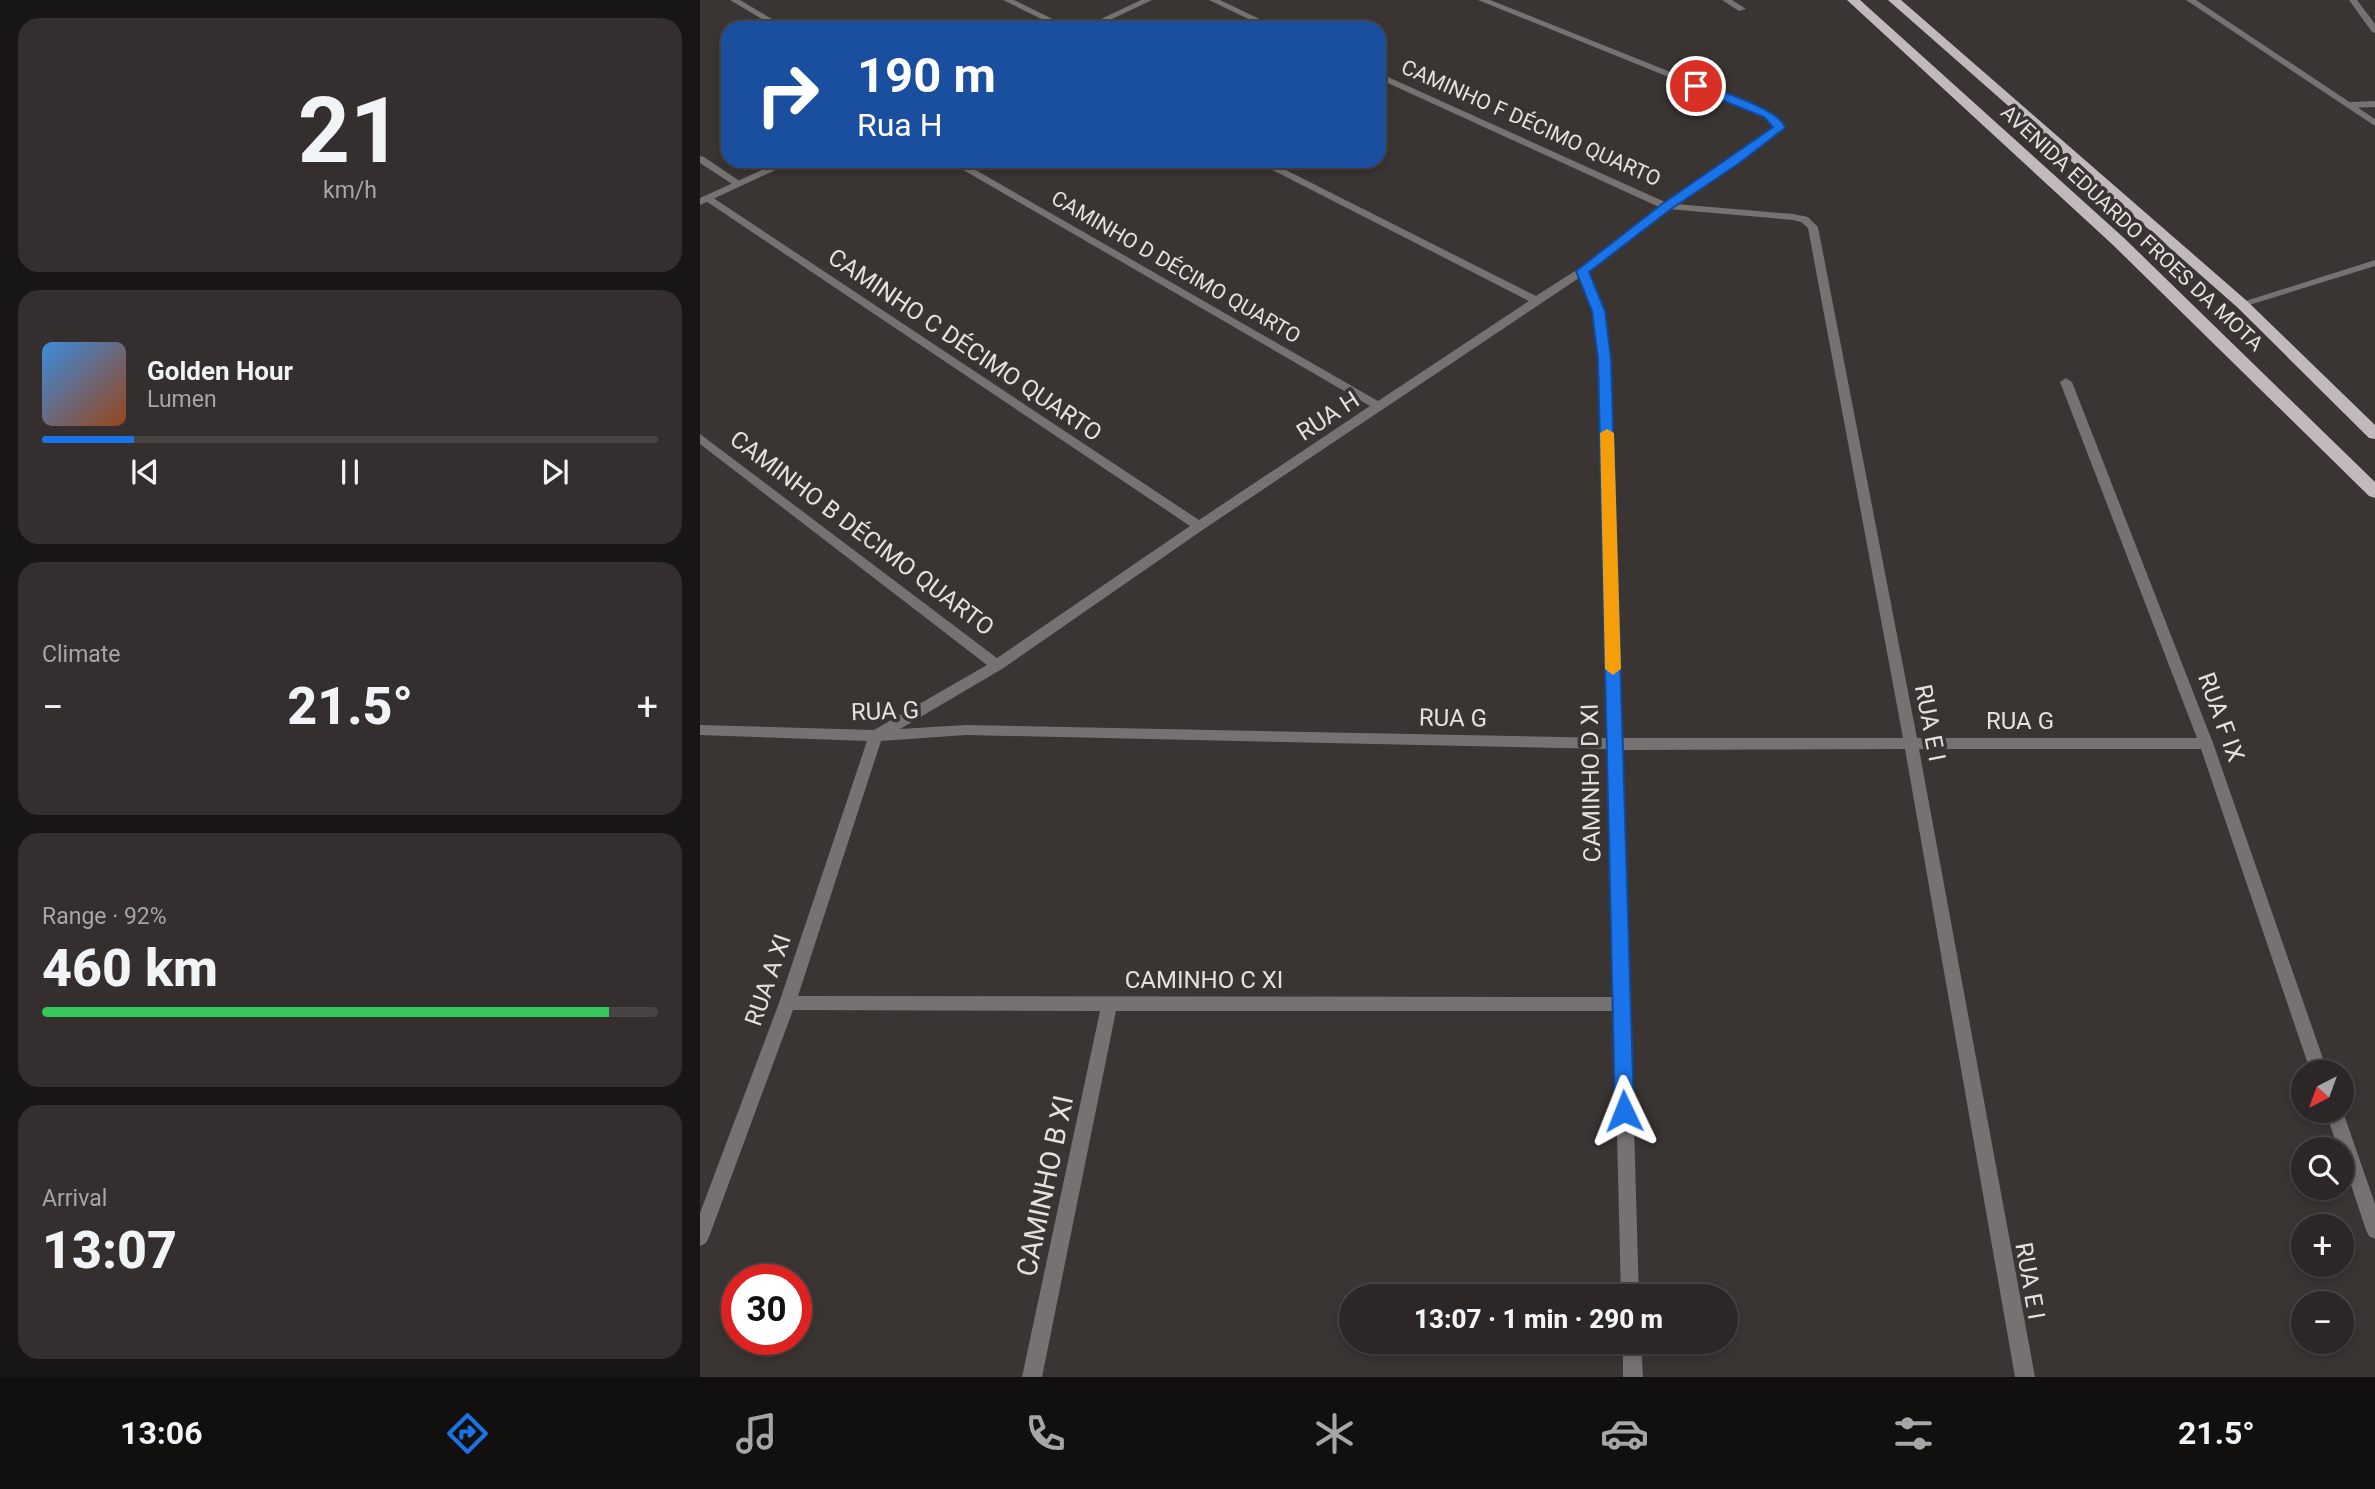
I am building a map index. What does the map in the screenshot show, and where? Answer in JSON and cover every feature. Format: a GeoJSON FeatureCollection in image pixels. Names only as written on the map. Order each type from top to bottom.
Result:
{"type":"FeatureCollection","features":[{"type":"Feature","properties":{"kind":"highway","name":"AVENIDA EDUARDO FROES DA MOTA"},"geometry":{"type":"LineString","coordinates":[[1853,0],[1936,73],[2254,372],[2375,492]]}},
{"type":"Feature","properties":{"kind":"highway","name":"AVENIDA EDUARDO FROES DA MOTA"},"geometry":{"type":"LineString","coordinates":[[1895,0],[2242,304],[2375,434]]}},
{"type":"Feature","properties":{"kind":"street"},"geometry":{"type":"LineString","coordinates":[[734,0],[771,21]]}},
{"type":"Feature","properties":{"kind":"street"},"geometry":{"type":"LineString","coordinates":[[1007,0],[1052,21]]}},
{"type":"Feature","properties":{"kind":"street"},"geometry":{"type":"LineString","coordinates":[[1102,21],[1148,0]]}},
{"type":"Feature","properties":{"kind":"street"},"geometry":{"type":"LineString","coordinates":[[1213,0],[1259,21]]}},
{"type":"Feature","properties":{"kind":"street","name":"RUA H"},"geometry":{"type":"LineString","coordinates":[[876,736],[997,665],[1199,526],[1582,271],[1666,206],[1775,133],[1778,122],[1768,114],[1482,0]]}},
{"type":"Feature","properties":{"kind":"street"},"geometry":{"type":"LineString","coordinates":[[1726,0],[1742,9]]}},
{"type":"Feature","properties":{"kind":"street"},"geometry":{"type":"LineString","coordinates":[[2190,0],[2375,123]]}},
{"type":"Feature","properties":{"kind":"street"},"geometry":{"type":"LineString","coordinates":[[2353,0],[2375,30]]}},
{"type":"Feature","properties":{"kind":"street","name":"CAMINHO F DÉCIMO QUARTO"},"geometry":{"type":"LineString","coordinates":[[1386,79],[1666,206]]}},
{"type":"Feature","properties":{"kind":"street"},"geometry":{"type":"LineString","coordinates":[[2350,105],[2375,104]]}},
{"type":"Feature","properties":{"kind":"street"},"geometry":{"type":"LineString","coordinates":[[700,159],[739,184]]}},
{"type":"Feature","properties":{"kind":"street"},"geometry":{"type":"LineString","coordinates":[[704,201],[774,168]]}},
{"type":"Feature","properties":{"kind":"street","name":"CAMINHO D DÉCIMO QUARTO"},"geometry":{"type":"LineString","coordinates":[[965,168],[1380,407]]}},
{"type":"Feature","properties":{"kind":"street"},"geometry":{"type":"LineString","coordinates":[[1274,168],[1537,301]]}},
{"type":"Feature","properties":{"kind":"street","name":"CAMINHO C DÉCIMO QUARTO"},"geometry":{"type":"LineString","coordinates":[[704,201],[1199,526]]}},
{"type":"Feature","properties":{"kind":"street","name":"RUA E I"},"geometry":{"type":"LineString","coordinates":[[1666,206],[1793,217],[1804,219],[1813,226],[1911,744],[2025,1377]]}},
{"type":"Feature","properties":{"kind":"street"},"geometry":{"type":"LineString","coordinates":[[2242,304],[2375,263]]}},
{"type":"Feature","properties":{"kind":"street","name":"CAMINHO D XI"},"geometry":{"type":"LineString","coordinates":[[1582,271],[1599,311],[1605,359],[1630,1284]]}},
{"type":"Feature","properties":{"kind":"street","name":"RUA F IX"},"geometry":{"type":"LineString","coordinates":[[2066,382],[2206,743],[2316,1060]]}},
{"type":"Feature","properties":{"kind":"street","name":"CAMINHO B DÉCIMO QUARTO"},"geometry":{"type":"LineString","coordinates":[[700,438],[997,665]]}},
{"type":"Feature","properties":{"kind":"street","name":"RUA G"},"geometry":{"type":"LineString","coordinates":[[700,730],[876,736],[966,730],[1615,744],[2206,743]]}},
{"type":"Feature","properties":{"kind":"street","name":"RUA A XI"},"geometry":{"type":"LineString","coordinates":[[700,1237],[787,1003],[876,736]]}},
{"type":"Feature","properties":{"kind":"street","name":"CAMINHO C XI"},"geometry":{"type":"LineString","coordinates":[[787,1003],[1621,1004]]}},
{"type":"Feature","properties":{"kind":"street","name":"CAMINHO B XI"},"geometry":{"type":"LineString","coordinates":[[1032,1377],[1109,1005]]}},
{"type":"Feature","properties":{"kind":"street"},"geometry":{"type":"LineString","coordinates":[[2338,1124],[2375,1230]]}},
{"type":"Feature","properties":{"kind":"street"},"geometry":{"type":"LineString","coordinates":[[1632,1354],[1633,1377]]}},
{"type":"Feature","properties":{"kind":"slow traffic"},"geometry":{"type":"LineString","coordinates":[[1607,433],[1613,669]]}},
{"type":"Feature","properties":{"kind":"route"},"geometry":{"type":"LineString","coordinates":[[1624,1111],[1605,359],[1599,311],[1582,271],[1666,206],[1734,162],[1779,128],[1778,122],[1768,114],[1696,86]]}}]}
